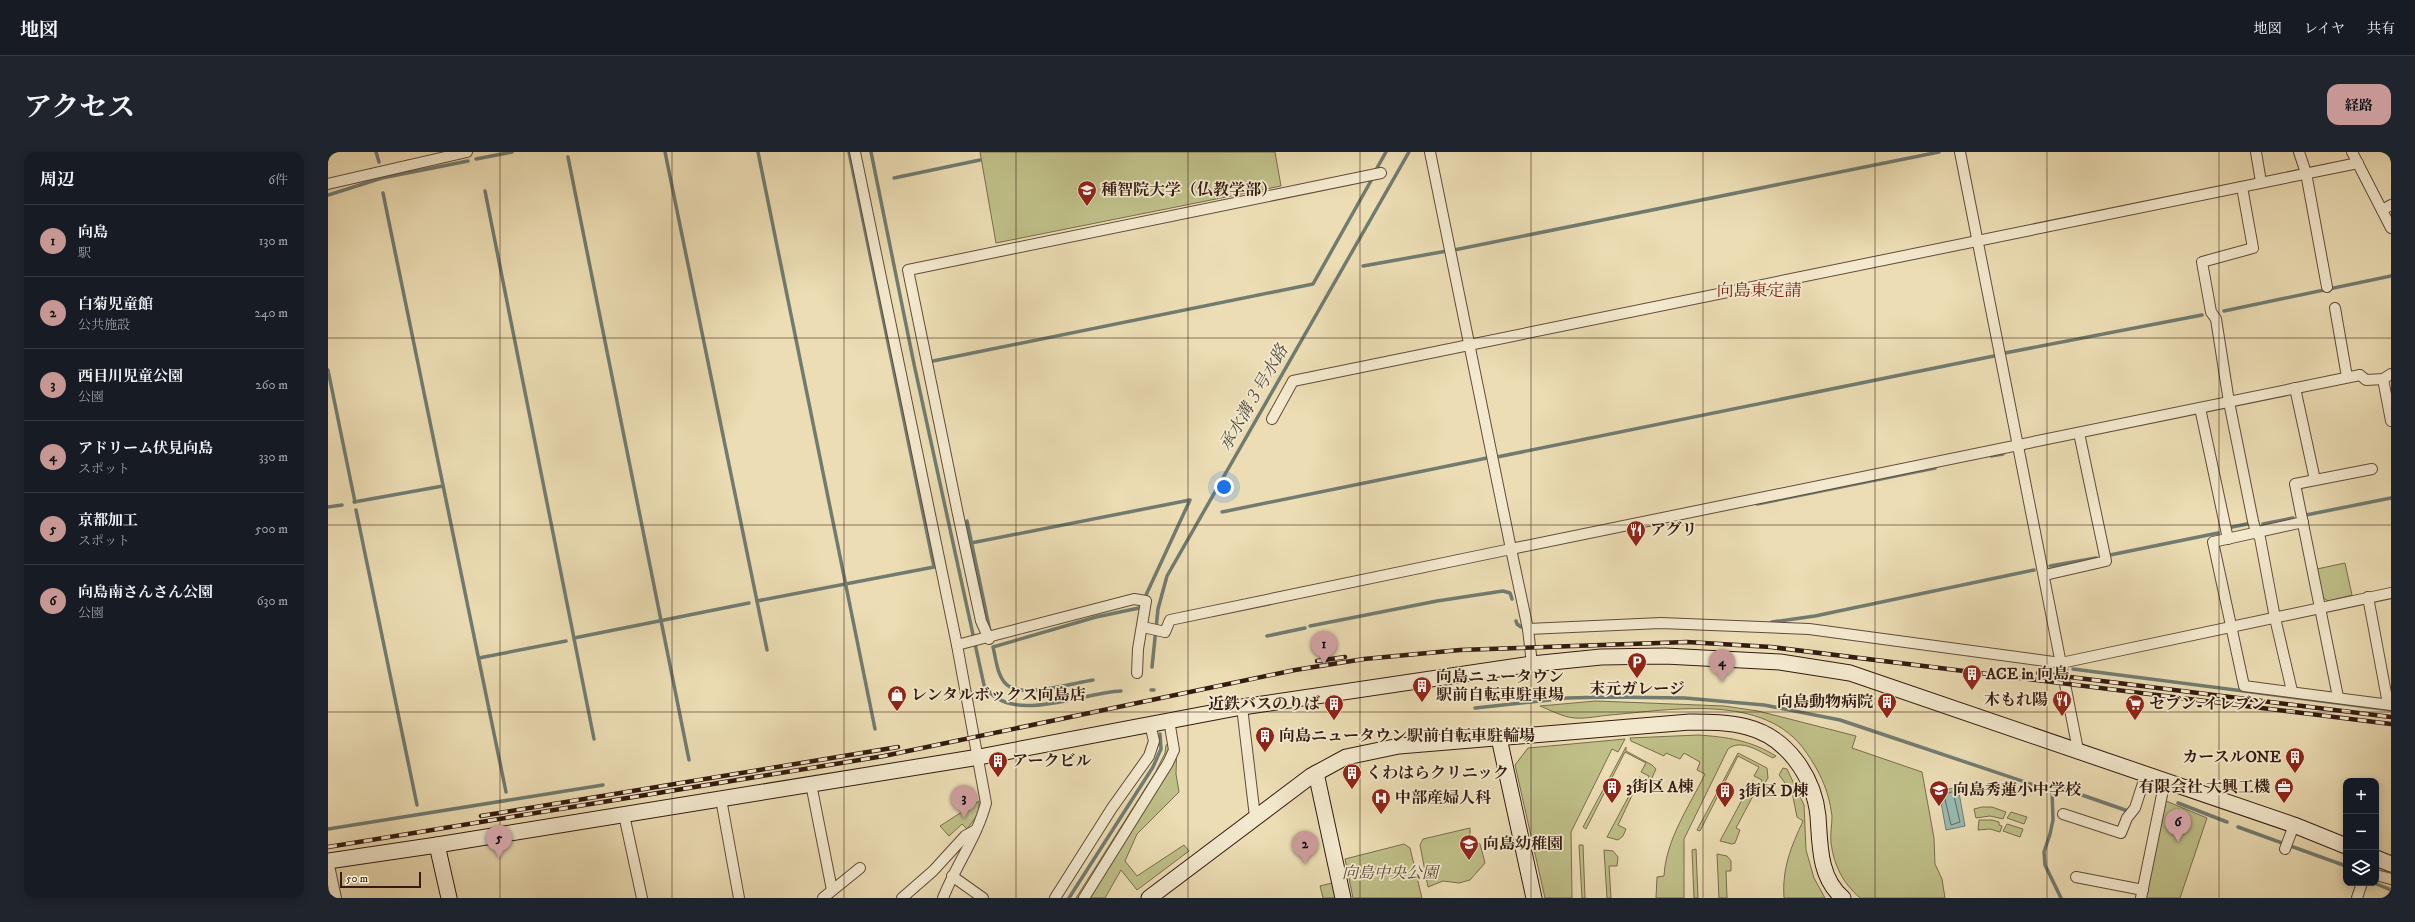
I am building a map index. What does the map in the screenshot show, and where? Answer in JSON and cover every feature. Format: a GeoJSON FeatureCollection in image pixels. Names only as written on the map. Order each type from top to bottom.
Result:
{"type":"FeatureCollection","features":[{"type":"Feature","properties":{"kind":"street"},"geometry":{"type":"LineString","coordinates":[[328,184],[467,152]]}},
{"type":"Feature","properties":{"kind":"street"},"geometry":{"type":"LineString","coordinates":[[855,152],[957,645],[979,757],[986,803],[976,830],[952,876],[943,898]]}},
{"type":"Feature","properties":{"kind":"street"},"geometry":{"type":"LineString","coordinates":[[1430,152],[1468,344],[1528,629],[1532,664]]}},
{"type":"Feature","properties":{"kind":"street"},"geometry":{"type":"LineString","coordinates":[[1960,152],[2045,576],[2078,750]]}},
{"type":"Feature","properties":{"kind":"street"},"geometry":{"type":"LineString","coordinates":[[2256,152],[2261,182]]}},
{"type":"Feature","properties":{"kind":"street"},"geometry":{"type":"LineString","coordinates":[[2299,152],[2306,173],[2327,287]]}},
{"type":"Feature","properties":{"kind":"street"},"geometry":{"type":"LineString","coordinates":[[2352,152],[2386,207],[2391,228]]}},
{"type":"Feature","properties":{"kind":"street"},"geometry":{"type":"LineString","coordinates":[[1272,419],[1293,381],[2358,163]]}},
{"type":"Feature","properties":{"kind":"street"},"geometry":{"type":"LineString","coordinates":[[986,639],[965,548],[908,270],[1382,173]]}},
{"type":"Feature","properties":{"kind":"street"},"geometry":{"type":"LineString","coordinates":[[2242,187],[2253,248],[2202,262],[2212,312],[2216,319],[2229,402],[2256,532],[2260,538],[2275,618],[2292,691]]}},
{"type":"Feature","properties":{"kind":"street"},"geometry":{"type":"LineString","coordinates":[[2335,308],[2347,378]]}},
{"type":"Feature","properties":{"kind":"street"},"geometry":{"type":"LineString","coordinates":[[1144,627],[1165,632],[1170,620],[2360,375],[2366,380],[2387,376],[2391,422]]}},
{"type":"Feature","properties":{"kind":"street"},"geometry":{"type":"LineString","coordinates":[[2295,388],[2315,480]]}},
{"type":"Feature","properties":{"kind":"street"},"geometry":{"type":"LineString","coordinates":[[2200,408],[2228,539]]}},
{"type":"Feature","properties":{"kind":"street"},"geometry":{"type":"LineString","coordinates":[[2045,576],[2106,562],[2079,433]]}},
{"type":"Feature","properties":{"kind":"street"},"geometry":{"type":"LineString","coordinates":[[2338,698],[2296,484],[2372,469]]}},
{"type":"Feature","properties":{"kind":"street"},"geometry":{"type":"LineString","coordinates":[[2303,522],[2213,542],[2244,686],[2390,704],[2368,597]]}},
{"type":"Feature","properties":{"kind":"street"},"geometry":{"type":"LineString","coordinates":[[1528,629],[1661,624],[1809,629],[2061,663],[2391,593]]}},
{"type":"Feature","properties":{"kind":"street"},"geometry":{"type":"LineString","coordinates":[[957,645],[986,639],[1134,598],[1146,601],[1144,627],[1138,648],[1137,673]]}},
{"type":"Feature","properties":{"kind":"street"},"geometry":{"type":"LineString","coordinates":[[336,898],[328,861],[437,845],[979,757],[1169,720],[1242,708],[1532,664],[1600,657],[1665,656],[1764,661],[1816,666],[1881,682],[2294,824],[2343,845]]}},
{"type":"Feature","properties":{"kind":"street"},"geometry":{"type":"LineString","coordinates":[[1242,708],[1255,817]]}},
{"type":"Feature","properties":{"kind":"street"},"geometry":{"type":"LineString","coordinates":[[1084,898],[1168,763],[1174,750],[1169,720]]}},
{"type":"Feature","properties":{"kind":"street"},"geometry":{"type":"LineString","coordinates":[[1149,898],[1255,817],[1316,773],[1346,757],[1399,746],[1690,722],[1720,723],[1747,727],[1766,734],[1780,743],[1791,755],[1812,786],[1818,815],[1820,851],[1826,874],[1843,898]]}},
{"type":"Feature","properties":{"kind":"street"},"geometry":{"type":"LineString","coordinates":[[1055,898],[1112,808],[1149,756],[1154,741],[1152,724]]}},
{"type":"Feature","properties":{"kind":"street"},"geometry":{"type":"LineString","coordinates":[[1499,738],[1534,898]]}},
{"type":"Feature","properties":{"kind":"street"},"geometry":{"type":"LineString","coordinates":[[1316,773],[1343,898]]}},
{"type":"Feature","properties":{"kind":"street"},"geometry":{"type":"LineString","coordinates":[[2063,814],[2121,834],[2127,818],[2135,808],[2146,774]]}},
{"type":"Feature","properties":{"kind":"street"},"geometry":{"type":"LineString","coordinates":[[2076,877],[2142,894],[2165,780]]}},
{"type":"Feature","properties":{"kind":"street"},"geometry":{"type":"LineString","coordinates":[[812,784],[832,890]]}},
{"type":"Feature","properties":{"kind":"street"},"geometry":{"type":"LineString","coordinates":[[721,799],[740,898]]}},
{"type":"Feature","properties":{"kind":"street"},"geometry":{"type":"LineString","coordinates":[[624,815],[642,898]]}},
{"type":"Feature","properties":{"kind":"street"},"geometry":{"type":"LineString","coordinates":[[2286,845],[2294,824]]}},
{"type":"Feature","properties":{"kind":"street"},"geometry":{"type":"LineString","coordinates":[[902,898],[932,871],[965,836],[976,830]]}},
{"type":"Feature","properties":{"kind":"street"},"geometry":{"type":"LineString","coordinates":[[437,845],[449,898]]}},
{"type":"Feature","properties":{"kind":"street"},"geometry":{"type":"LineString","coordinates":[[2379,859],[2391,864]]}},
{"type":"Feature","properties":{"kind":"street"},"geometry":{"type":"LineString","coordinates":[[823,898],[860,868]]}},
{"type":"Feature","properties":{"kind":"street"},"geometry":{"type":"LineString","coordinates":[[952,876],[984,898]]}},
{"type":"Feature","properties":{"kind":"street"},"geometry":{"type":"LineString","coordinates":[[2379,876],[2391,880]]}},
{"type":"Feature","properties":{"kind":"street"},"geometry":{"type":"LineString","coordinates":[[2357,898],[2361,886]]}},
{"type":"Feature","properties":{"kind":"green space","name":"種智院大学（仏教学部）"},"geometry":{"type":"Polygon","coordinates":[[[980,152],[1275,152],[1281,186],[996,243],[980,152]]]}},
{"type":"Feature","properties":{"kind":"green space"},"geometry":{"type":"Polygon","coordinates":[[[2345,563],[2352,595],[2328,601],[2322,597],[2317,569],[2345,563]]]}},
{"type":"Feature","properties":{"kind":"green space"},"geometry":{"type":"Polygon","coordinates":[[[1596,701],[1724,706],[1758,711],[1856,736],[1852,748],[1922,772],[1934,838],[1935,864],[1942,879],[1945,898],[1860,898],[1854,892],[1840,874],[1834,859],[1831,843],[1831,807],[1820,774],[1806,752],[1788,733],[1767,720],[1742,713],[1716,709],[1661,710],[1588,718],[1574,718],[1561,715],[1540,706],[1596,701]]]}},
{"type":"Feature","properties":{"kind":"green space"},"geometry":{"type":"Polygon","coordinates":[[[1698,735],[1738,740],[1757,746],[1776,756],[1773,758],[1745,745],[1733,746],[1728,749],[1684,839],[1684,898],[1656,898],[1657,877],[1664,876],[1669,849],[1674,836],[1705,774],[1697,770],[1700,762],[1684,753],[1680,759],[1666,753],[1664,756],[1631,741],[1630,738],[1698,735]]]}},
{"type":"Feature","properties":{"kind":"green space"},"geometry":{"type":"Polygon","coordinates":[[[1625,739],[1618,752],[1612,749],[1571,832],[1572,898],[1545,898],[1515,765],[1528,748],[1625,739]]]}},
{"type":"Feature","properties":{"kind":"green space"},"geometry":{"type":"Polygon","coordinates":[[[1177,741],[1176,774],[1179,792],[1137,834],[1125,861],[1137,876],[1184,845],[1189,851],[1137,890],[1121,870],[1105,898],[1076,898],[1155,773],[1165,753],[1166,745],[1177,741]]]}},
{"type":"Feature","properties":{"kind":"green space"},"geometry":{"type":"Polygon","coordinates":[[[1626,747],[1626,751],[1652,765],[1656,769],[1650,782],[1647,781],[1649,776],[1641,772],[1646,763],[1625,752],[1586,829],[1583,827],[1626,747]]]}},
{"type":"Feature","properties":{"kind":"green space"},"geometry":{"type":"Polygon","coordinates":[[[1738,753],[1767,768],[1768,778],[1763,786],[1760,785],[1762,780],[1754,776],[1759,767],[1738,756],[1700,831],[1697,830],[1738,753]]]}},
{"type":"Feature","properties":{"kind":"green space"},"geometry":{"type":"Polygon","coordinates":[[[1783,768],[1787,769],[1804,805],[1806,850],[1814,878],[1825,898],[1784,898],[1784,877],[1788,858],[1803,821],[1797,817],[1792,792],[1779,775],[1783,768]]]}},
{"type":"Feature","properties":{"kind":"green space"},"geometry":{"type":"Polygon","coordinates":[[[1639,777],[1642,778],[1640,782],[1649,786],[1648,790],[1637,785],[1618,825],[1626,829],[1623,836],[1618,840],[1607,837],[1639,777]]]}},
{"type":"Feature","properties":{"kind":"green space"},"geometry":{"type":"Polygon","coordinates":[[[1752,781],[1757,783],[1755,787],[1761,790],[1758,795],[1754,794],[1736,828],[1740,830],[1735,843],[1732,844],[1720,841],[1752,781]]]}},
{"type":"Feature","properties":{"kind":"green space"},"geometry":{"type":"Polygon","coordinates":[[[979,801],[979,813],[967,829],[962,824],[949,836],[940,826],[979,801]]]}},
{"type":"Feature","properties":{"kind":"green space"},"geometry":{"type":"Polygon","coordinates":[[[2166,801],[2207,818],[2180,898],[2146,898],[2166,801]]]}},
{"type":"Feature","properties":{"kind":"green space"},"geometry":{"type":"Polygon","coordinates":[[[1992,807],[2006,812],[2003,819],[1990,816],[1976,818],[1974,809],[1992,807]]]}},
{"type":"Feature","properties":{"kind":"green space"},"geometry":{"type":"Polygon","coordinates":[[[2011,812],[2027,817],[2024,824],[2007,818],[2011,812]]]}},
{"type":"Feature","properties":{"kind":"green space"},"geometry":{"type":"Polygon","coordinates":[[[1979,820],[1992,820],[1999,822],[1999,825],[2002,826],[2000,832],[1990,829],[1978,830],[1979,820]]]}},
{"type":"Feature","properties":{"kind":"green space"},"geometry":{"type":"Polygon","coordinates":[[[2007,824],[2023,829],[2020,837],[2003,831],[2007,824]]]}},
{"type":"Feature","properties":{"kind":"green space"},"geometry":{"type":"Polygon","coordinates":[[[1470,828],[1470,839],[1480,844],[1485,863],[1470,880],[1459,883],[1443,881],[1428,887],[1420,845],[1423,839],[1470,828]]]}},
{"type":"Feature","properties":{"kind":"green space","name":"向島中央公園"},"geometry":{"type":"Polygon","coordinates":[[[1404,844],[1410,848],[1422,898],[1353,898],[1345,859],[1404,844]]]}},
{"type":"Feature","properties":{"kind":"green space"},"geometry":{"type":"Polygon","coordinates":[[[1579,845],[1583,845],[1585,898],[1582,898],[1579,845]]]}},
{"type":"Feature","properties":{"kind":"green space"},"geometry":{"type":"Polygon","coordinates":[[[1696,849],[1698,898],[1694,898],[1692,850],[1696,849]]]}},
{"type":"Feature","properties":{"kind":"green space"},"geometry":{"type":"Polygon","coordinates":[[[1604,850],[1613,851],[1618,857],[1617,866],[1609,866],[1611,898],[1607,898],[1604,850]]]}},
{"type":"Feature","properties":{"kind":"green space"},"geometry":{"type":"Polygon","coordinates":[[[1717,854],[1727,856],[1731,861],[1731,871],[1726,871],[1727,898],[1719,898],[1717,854]]]}},
{"type":"Feature","properties":{"kind":"green space"},"geometry":{"type":"Polygon","coordinates":[[[1332,883],[1336,898],[1323,898],[1320,886],[1332,883]]]}},
{"type":"Feature","properties":{"kind":"water"},"geometry":{"type":"Polygon","coordinates":[[[1958,787],[1965,826],[1946,830],[1939,791],[1958,787]]]}},
{"type":"Feature","properties":{"kind":"waterway"},"geometry":{"type":"LineString","coordinates":[[376,152],[379,162]]}},
{"type":"Feature","properties":{"kind":"waterway"},"geometry":{"type":"LineString","coordinates":[[476,159],[512,152]]}},
{"type":"Feature","properties":{"kind":"waterway"},"geometry":{"type":"LineString","coordinates":[[665,152],[767,650]]}},
{"type":"Feature","properties":{"kind":"waterway"},"geometry":{"type":"LineString","coordinates":[[758,152],[875,729]]}},
{"type":"Feature","properties":{"kind":"waterway"},"geometry":{"type":"LineString","coordinates":[[757,601],[934,567],[849,152]]}},
{"type":"Feature","properties":{"kind":"waterway"},"geometry":{"type":"LineString","coordinates":[[871,152],[914,364],[984,685],[996,697],[1011,704],[1029,706],[1068,701],[1121,691]]}},
{"type":"Feature","properties":{"kind":"waterway"},"geometry":{"type":"LineString","coordinates":[[1377,168],[1386,152]]}},
{"type":"Feature","properties":{"kind":"waterway","name":"承水溝３号水路"},"geometry":{"type":"LineString","coordinates":[[1152,667],[1158,609],[1167,576],[1409,152]]}},
{"type":"Feature","properties":{"kind":"waterway"},"geometry":{"type":"LineString","coordinates":[[1454,250],[1939,152]]}},
{"type":"Feature","properties":{"kind":"waterway"},"geometry":{"type":"LineString","coordinates":[[568,157],[689,760]]}},
{"type":"Feature","properties":{"kind":"waterway"},"geometry":{"type":"LineString","coordinates":[[894,178],[980,160]]}},
{"type":"Feature","properties":{"kind":"waterway"},"geometry":{"type":"LineString","coordinates":[[328,195],[382,178],[468,161]]}},
{"type":"Feature","properties":{"kind":"waterway"},"geometry":{"type":"LineString","coordinates":[[933,361],[1313,284],[1372,179]]}},
{"type":"Feature","properties":{"kind":"waterway"},"geometry":{"type":"LineString","coordinates":[[485,191],[594,739]]}},
{"type":"Feature","properties":{"kind":"waterway"},"geometry":{"type":"LineString","coordinates":[[383,193],[506,792]]}},
{"type":"Feature","properties":{"kind":"waterway"},"geometry":{"type":"LineString","coordinates":[[1363,266],[1447,251]]}},
{"type":"Feature","properties":{"kind":"waterway"},"geometry":{"type":"LineString","coordinates":[[2224,311],[2391,276]]}},
{"type":"Feature","properties":{"kind":"waterway"},"geometry":{"type":"LineString","coordinates":[[2005,353],[2202,315]]}},
{"type":"Feature","properties":{"kind":"waterway"},"geometry":{"type":"LineString","coordinates":[[1497,457],[1994,356]]}},
{"type":"Feature","properties":{"kind":"waterway"},"geometry":{"type":"LineString","coordinates":[[328,370],[355,502]]}},
{"type":"Feature","properties":{"kind":"waterway"},"geometry":{"type":"LineString","coordinates":[[1991,456],[2003,454]]}},
{"type":"Feature","properties":{"kind":"waterway"},"geometry":{"type":"LineString","coordinates":[[1222,512],[1487,458]]}},
{"type":"Feature","properties":{"kind":"waterway"},"geometry":{"type":"LineString","coordinates":[[1757,504],[1935,468]]}},
{"type":"Feature","properties":{"kind":"waterway"},"geometry":{"type":"LineString","coordinates":[[354,502],[443,486]]}},
{"type":"Feature","properties":{"kind":"waterway"},"geometry":{"type":"LineString","coordinates":[[2306,515],[2391,498]]}},
{"type":"Feature","properties":{"kind":"waterway"},"geometry":{"type":"LineString","coordinates":[[971,543],[1190,500],[1146,595]]}},
{"type":"Feature","properties":{"kind":"waterway"},"geometry":{"type":"LineString","coordinates":[[328,507],[342,505]]}},
{"type":"Feature","properties":{"kind":"waterway"},"geometry":{"type":"LineString","coordinates":[[356,510],[417,805]]}},
{"type":"Feature","properties":{"kind":"waterway"},"geometry":{"type":"LineString","coordinates":[[2263,524],[2293,518]]}},
{"type":"Feature","properties":{"kind":"waterway"},"geometry":{"type":"LineString","coordinates":[[967,521],[990,631]]}},
{"type":"Feature","properties":{"kind":"waterway"},"geometry":{"type":"LineString","coordinates":[[2232,527],[2247,524]]}},
{"type":"Feature","properties":{"kind":"waterway"},"geometry":{"type":"LineString","coordinates":[[2110,555],[2218,533]]}},
{"type":"Feature","properties":{"kind":"waterway"},"geometry":{"type":"LineString","coordinates":[[2050,566],[2096,558]]}},
{"type":"Feature","properties":{"kind":"waterway"},"geometry":{"type":"LineString","coordinates":[[1772,622],[1815,616],[2034,570]]}},
{"type":"Feature","properties":{"kind":"waterway"},"geometry":{"type":"LineString","coordinates":[[1310,626],[1437,601],[1503,591],[1510,593],[1512,599]]}},
{"type":"Feature","properties":{"kind":"waterway"},"geometry":{"type":"LineString","coordinates":[[574,638],[749,603]]}},
{"type":"Feature","properties":{"kind":"waterway"},"geometry":{"type":"LineString","coordinates":[[1093,680],[1048,689],[1023,690],[1013,688],[1006,684],[1001,676],[997,667],[993,647],[1096,617],[1139,608]]}},
{"type":"Feature","properties":{"kind":"waterway"},"geometry":{"type":"LineString","coordinates":[[1516,621],[1521,627]]}},
{"type":"Feature","properties":{"kind":"waterway"},"geometry":{"type":"LineString","coordinates":[[1267,636],[1305,628]]}},
{"type":"Feature","properties":{"kind":"waterway"},"geometry":{"type":"LineString","coordinates":[[479,658],[566,641]]}},
{"type":"Feature","properties":{"kind":"waterway"},"geometry":{"type":"LineString","coordinates":[[2073,669],[2391,710]]}},
{"type":"Feature","properties":{"kind":"waterway"},"geometry":{"type":"LineString","coordinates":[[1475,708],[1567,698],[1685,698],[1764,705],[1840,720],[2052,791],[2053,820],[2044,852],[2045,865],[2061,898]]}},
{"type":"Feature","properties":{"kind":"waterway"},"geometry":{"type":"LineString","coordinates":[[1069,898],[1153,767],[1161,749],[1160,734]]}},
{"type":"Feature","properties":{"kind":"waterway"},"geometry":{"type":"LineString","coordinates":[[328,829],[603,785]]}},
{"type":"Feature","properties":{"kind":"waterway"},"geometry":{"type":"LineString","coordinates":[[2052,791],[2059,787],[2128,811]]}},
{"type":"Feature","properties":{"kind":"waterway"},"geometry":{"type":"LineString","coordinates":[[2178,803],[2227,822]]}},
{"type":"Feature","properties":{"kind":"waterway"},"geometry":{"type":"LineString","coordinates":[[2238,827],[2343,865]]}},
{"type":"Feature","properties":{"kind":"waterway"},"geometry":{"type":"LineString","coordinates":[[2379,885],[2391,890]]}},
{"type":"Feature","properties":{"kind":"railway"},"geometry":{"type":"LineString","coordinates":[[328,847],[884,756],[1295,670],[1364,659],[1460,650],[1687,642],[1771,647],[2391,724]]}},
{"type":"Feature","properties":{"kind":"railway"},"geometry":{"type":"LineString","coordinates":[[1317,661],[1345,657]]}},
{"type":"Feature","properties":{"kind":"railway"},"geometry":{"type":"LineString","coordinates":[[2038,673],[2391,717]]}},
{"type":"Feature","properties":{"kind":"railway"},"geometry":{"type":"LineString","coordinates":[[481,816],[898,747]]}},
{"type":"Feature","properties":{"kind":"place","name":"種智院大学（仏教学部）"},"geometry":{"type":"Point","coordinates":[1087,207]}},
{"type":"Feature","properties":{"kind":"place","name":"アグリ"},"geometry":{"type":"Point","coordinates":[1636,547]}},
{"type":"Feature","properties":{"kind":"place","name":"向島"},"geometry":{"type":"Point","coordinates":[1324,664]}},
{"type":"Feature","properties":{"kind":"place","name":"末元ガレージ"},"geometry":{"type":"Point","coordinates":[1637,679]}},
{"type":"Feature","properties":{"kind":"place","name":"アドリーム伏見向島"},"geometry":{"type":"Point","coordinates":[1722,682]}},
{"type":"Feature","properties":{"kind":"place","name":"ACE in 向島"},"geometry":{"type":"Point","coordinates":[1972,691]}},
{"type":"Feature","properties":{"kind":"place","name":"向島ニュータウン 駅前自転車駐車場"},"geometry":{"type":"Point","coordinates":[1422,703]}},
{"type":"Feature","properties":{"kind":"place","name":"レンタルボックス向島店"},"geometry":{"type":"Point","coordinates":[897,712]}},
{"type":"Feature","properties":{"kind":"place","name":"木もれ陽"},"geometry":{"type":"Point","coordinates":[2062,717]}},
{"type":"Feature","properties":{"kind":"place","name":"向島動物病院"},"geometry":{"type":"Point","coordinates":[1887,719]}},
{"type":"Feature","properties":{"kind":"place","name":"近鉄バスのりば"},"geometry":{"type":"Point","coordinates":[1334,721]}},
{"type":"Feature","properties":{"kind":"place","name":"セブン-イレブン"},"geometry":{"type":"Point","coordinates":[2135,721]}},
{"type":"Feature","properties":{"kind":"place","name":"向島ニュータウン駅前自転車駐輪場"},"geometry":{"type":"Point","coordinates":[1265,753]}},
{"type":"Feature","properties":{"kind":"place","name":"カースルONE"},"geometry":{"type":"Point","coordinates":[2295,774]}},
{"type":"Feature","properties":{"kind":"place","name":"アークビル"},"geometry":{"type":"Point","coordinates":[998,778]}},
{"type":"Feature","properties":{"kind":"place","name":"くわはらクリニック"},"geometry":{"type":"Point","coordinates":[1352,790]}},
{"type":"Feature","properties":{"kind":"place","name":"3街区 A棟"},"geometry":{"type":"Point","coordinates":[1612,804]}},
{"type":"Feature","properties":{"kind":"place","name":"有限会社 大興工機"},"geometry":{"type":"Point","coordinates":[2284,804]}},
{"type":"Feature","properties":{"kind":"place","name":"向島秀蓮小中学校"},"geometry":{"type":"Point","coordinates":[1939,807]}},
{"type":"Feature","properties":{"kind":"place","name":"3街区 D棟"},"geometry":{"type":"Point","coordinates":[1725,808]}},
{"type":"Feature","properties":{"kind":"place","name":"中部産婦人科"},"geometry":{"type":"Point","coordinates":[1381,815]}},
{"type":"Feature","properties":{"kind":"place","name":"西目川児童公園"},"geometry":{"type":"Point","coordinates":[964,818]}},
{"type":"Feature","properties":{"kind":"place","name":"向島南さんさん公園"},"geometry":{"type":"Point","coordinates":[2178,842]}},
{"type":"Feature","properties":{"kind":"place","name":"京都加工"},"geometry":{"type":"Point","coordinates":[499,858]}},
{"type":"Feature","properties":{"kind":"place","name":"向島幼稚園"},"geometry":{"type":"Point","coordinates":[1469,861]}},
{"type":"Feature","properties":{"kind":"place","name":"白菊児童館"},"geometry":{"type":"Point","coordinates":[1305,864]}},
{"type":"Feature","properties":{"kind":"district","name":"向島東定請"},"geometry":{"type":"Point","coordinates":[1759,291]}}]}
